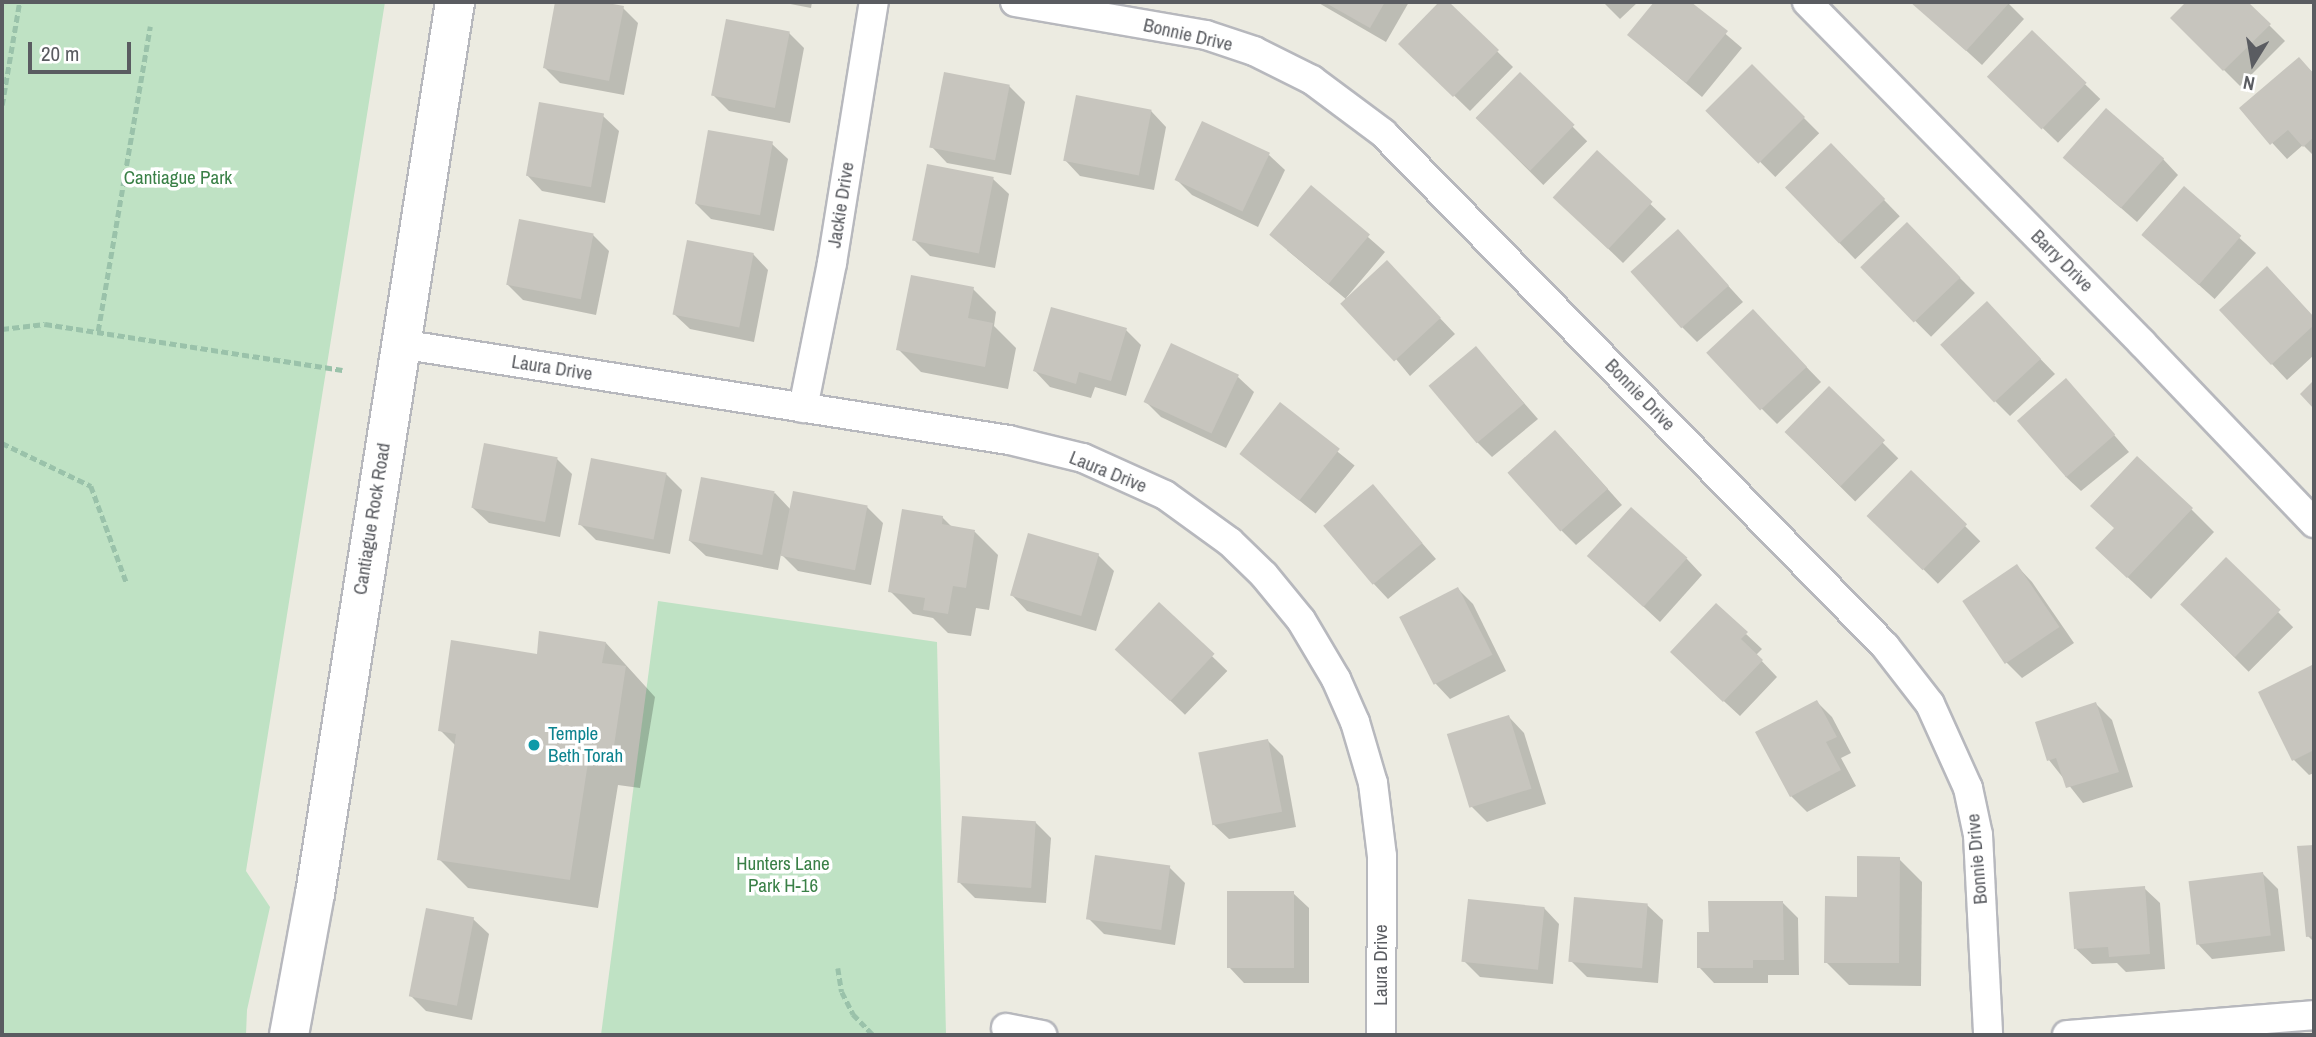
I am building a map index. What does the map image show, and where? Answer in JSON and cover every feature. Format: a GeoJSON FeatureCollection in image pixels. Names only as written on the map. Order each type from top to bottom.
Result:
{"type":"FeatureCollection","features":[{"type":"Feature","properties":{"kind":"main road","name":"Cantiague Rock Road"},"geometry":{"type":"LineString","coordinates":[[289,1035],[315,894],[455,2]]}},
{"type":"Feature","properties":{"kind":"street","name":"Jackie Drive"},"geometry":{"type":"LineString","coordinates":[[803,408],[832,263],[874,2]]}},
{"type":"Feature","properties":{"kind":"street","name":"Bonnie Drive"},"geometry":{"type":"LineString","coordinates":[[1015,2],[1206,35],[1254,51],[1312,80],[1383,133],[1885,646],[1930,704],[1968,788],[1978,835],[1988,1035]]}},
{"type":"Feature","properties":{"kind":"street","name":"Barry Drive"},"geometry":{"type":"LineString","coordinates":[[1807,2],[2142,343],[2314,523]]}},
{"type":"Feature","properties":{"kind":"street","name":"Laura Drive"},"geometry":{"type":"LineString","coordinates":[[400,344],[1009,440],[1083,458],[1165,495],[1230,542],[1264,575],[1301,621],[1336,679],[1355,722],[1373,783],[1382,856],[1381,1035]]}},
{"type":"Feature","properties":{"kind":"street"},"geometry":{"type":"LineString","coordinates":[[2067,1035],[2314,1015]]}},
{"type":"Feature","properties":{"kind":"street"},"geometry":{"type":"LineString","coordinates":[[1006,1028],[1042,1035]]}},
{"type":"Feature","properties":{"kind":"path"},"geometry":{"type":"LineString","coordinates":[[2,105],[19,4]]}},
{"type":"Feature","properties":{"kind":"path"},"geometry":{"type":"LineString","coordinates":[[98,331],[150,26]]}},
{"type":"Feature","properties":{"kind":"path"},"geometry":{"type":"LineString","coordinates":[[2,329],[45,324],[342,370]]}},
{"type":"Feature","properties":{"kind":"path"},"geometry":{"type":"LineString","coordinates":[[2,443],[92,486],[127,584]]}},
{"type":"Feature","properties":{"kind":"path"},"geometry":{"type":"LineString","coordinates":[[838,968],[842,992],[853,1014],[873,1035]]}},
{"type":"Feature","properties":{"kind":"green space","name":"Cantiague Park"},"geometry":{"type":"Polygon","coordinates":[[[2,2],[385,2],[246,871],[270,907],[247,1010],[246,1035],[2,1035],[2,2]]]}},
{"type":"Feature","properties":{"kind":"green space","name":"Hunters Lane Park H-16"},"geometry":{"type":"Polygon","coordinates":[[[658,601],[937,642],[946,1035],[601,1035],[658,601]]]}},
{"type":"Feature","properties":{"kind":"building"},"geometry":{"type":"Polygon","coordinates":[[[555,2],[602,2],[624,6],[609,81],[543,68],[555,2]]]}},
{"type":"Feature","properties":{"kind":"building"},"geometry":{"type":"Polygon","coordinates":[[[1324,2],[1385,2],[1370,28],[1324,2]]]}},
{"type":"Feature","properties":{"kind":"building"},"geometry":{"type":"Polygon","coordinates":[[[1439,2],[1449,2],[1499,50],[1453,97],[1398,44],[1439,2]]]}},
{"type":"Feature","properties":{"kind":"building"},"geometry":{"type":"Polygon","coordinates":[[[1654,2],[1691,2],[1728,31],[1686,83],[1627,35],[1654,2]]]}},
{"type":"Feature","properties":{"kind":"building"},"geometry":{"type":"Polygon","coordinates":[[[1910,2],[2010,2],[1966,51],[1910,2]]]}},
{"type":"Feature","properties":{"kind":"building"},"geometry":{"type":"Polygon","coordinates":[[[2186,2],[2248,2],[2271,24],[2223,71],[2170,18],[2186,2]]]}},
{"type":"Feature","properties":{"kind":"building"},"geometry":{"type":"Polygon","coordinates":[[[726,19],[790,31],[775,108],[711,96],[726,19]]]}},
{"type":"Feature","properties":{"kind":"building"},"geometry":{"type":"Polygon","coordinates":[[[2032,30],[2087,83],[2042,130],[1987,77],[2032,30]]]}},
{"type":"Feature","properties":{"kind":"building"},"geometry":{"type":"Polygon","coordinates":[[[2299,57],[2314,74],[2314,137],[2303,147],[2288,130],[2270,145],[2239,108],[2299,57]]]}},
{"type":"Feature","properties":{"kind":"building"},"geometry":{"type":"Polygon","coordinates":[[[1752,64],[1805,117],[1758,164],[1705,111],[1752,64]]]}},
{"type":"Feature","properties":{"kind":"building"},"geometry":{"type":"Polygon","coordinates":[[[944,72],[1010,85],[995,160],[929,148],[944,72]]]}},
{"type":"Feature","properties":{"kind":"building"},"geometry":{"type":"Polygon","coordinates":[[[1520,72],[1575,125],[1530,171],[1476,118],[1520,72]]]}},
{"type":"Feature","properties":{"kind":"building"},"geometry":{"type":"Polygon","coordinates":[[[1076,95],[1152,110],[1139,175],[1063,161],[1076,95]]]}},
{"type":"Feature","properties":{"kind":"building"},"geometry":{"type":"Polygon","coordinates":[[[539,102],[604,113],[591,187],[526,176],[539,102]]]}},
{"type":"Feature","properties":{"kind":"building"},"geometry":{"type":"Polygon","coordinates":[[[2106,108],[2164,159],[2121,208],[2063,158],[2106,108]]]}},
{"type":"Feature","properties":{"kind":"building"},"geometry":{"type":"Polygon","coordinates":[[[1202,121],[1270,153],[1243,212],[1175,180],[1202,121]]]}},
{"type":"Feature","properties":{"kind":"building"},"geometry":{"type":"Polygon","coordinates":[[[708,130],[773,141],[760,215],[695,204],[708,130]]]}},
{"type":"Feature","properties":{"kind":"building"},"geometry":{"type":"Polygon","coordinates":[[[1831,143],[1885,199],[1839,244],[1785,187],[1831,143]]]}},
{"type":"Feature","properties":{"kind":"building"},"geometry":{"type":"Polygon","coordinates":[[[1597,150],[1653,202],[1608,249],[1553,198],[1597,150]]]}},
{"type":"Feature","properties":{"kind":"building"},"geometry":{"type":"Polygon","coordinates":[[[927,164],[994,177],[979,254],[912,241],[927,164]]]}},
{"type":"Feature","properties":{"kind":"building"},"geometry":{"type":"Polygon","coordinates":[[[1311,185],[1370,234],[1328,284],[1269,235],[1311,185]]]}},
{"type":"Feature","properties":{"kind":"building"},"geometry":{"type":"Polygon","coordinates":[[[2184,186],[2241,236],[2199,285],[2141,235],[2184,186]]]}},
{"type":"Feature","properties":{"kind":"building"},"geometry":{"type":"Polygon","coordinates":[[[519,219],[594,234],[581,299],[506,285],[519,219]]]}},
{"type":"Feature","properties":{"kind":"building"},"geometry":{"type":"Polygon","coordinates":[[[1907,222],[1960,277],[1914,323],[1860,267],[1907,222]]]}},
{"type":"Feature","properties":{"kind":"building"},"geometry":{"type":"Polygon","coordinates":[[[1678,229],[1729,285],[1681,328],[1630,272],[1678,229]]]}},
{"type":"Feature","properties":{"kind":"building"},"geometry":{"type":"Polygon","coordinates":[[[687,240],[754,253],[739,328],[672,315],[687,240]]]}},
{"type":"Feature","properties":{"kind":"building"},"geometry":{"type":"Polygon","coordinates":[[[1387,260],[1441,318],[1394,361],[1340,304],[1387,260]]]}},
{"type":"Feature","properties":{"kind":"building"},"geometry":{"type":"Polygon","coordinates":[[[2267,266],[2314,317],[2314,325],[2271,365],[2219,310],[2267,266]]]}},
{"type":"Feature","properties":{"kind":"building"},"geometry":{"type":"Polygon","coordinates":[[[911,275],[974,287],[968,318],[993,323],[985,367],[896,350],[911,275]]]}},
{"type":"Feature","properties":{"kind":"building"},"geometry":{"type":"Polygon","coordinates":[[[1987,301],[2041,359],[1994,402],[1940,345],[1987,301]]]}},
{"type":"Feature","properties":{"kind":"building"},"geometry":{"type":"Polygon","coordinates":[[[1051,307],[1127,328],[1111,381],[1079,372],[1076,384],[1033,371],[1051,307]]]}},
{"type":"Feature","properties":{"kind":"building"},"geometry":{"type":"Polygon","coordinates":[[[1753,309],[1807,367],[1760,410],[1706,353],[1753,309]]]}},
{"type":"Feature","properties":{"kind":"building"},"geometry":{"type":"Polygon","coordinates":[[[1171,343],[1239,375],[1212,434],[1144,402],[1171,343]]]}},
{"type":"Feature","properties":{"kind":"building"},"geometry":{"type":"Polygon","coordinates":[[[1476,346],[1524,403],[1477,443],[1429,386],[1476,346]]]}},
{"type":"Feature","properties":{"kind":"building"},"geometry":{"type":"Polygon","coordinates":[[[2066,378],[2115,435],[2066,477],[2017,421],[2066,378]]]}},
{"type":"Feature","properties":{"kind":"building"},"geometry":{"type":"Polygon","coordinates":[[[2314,380],[2314,409],[2300,394],[2314,380]]]}},
{"type":"Feature","properties":{"kind":"building"},"geometry":{"type":"Polygon","coordinates":[[[1829,386],[1885,440],[1841,486],[1785,432],[1829,386]]]}},
{"type":"Feature","properties":{"kind":"building"},"geometry":{"type":"Polygon","coordinates":[[[1280,402],[1340,449],[1299,501],[1239,454],[1280,402]]]}},
{"type":"Feature","properties":{"kind":"building"},"geometry":{"type":"Polygon","coordinates":[[[1555,430],[1608,489],[1560,532],[1507,473],[1555,430]]]}},
{"type":"Feature","properties":{"kind":"building"},"geometry":{"type":"Polygon","coordinates":[[[484,443],[558,457],[545,522],[471,508],[484,443]]]}},
{"type":"Feature","properties":{"kind":"building"},"geometry":{"type":"Polygon","coordinates":[[[2137,456],[2193,508],[2127,578],[2095,548],[2114,528],[2090,506],[2137,456]]]}},
{"type":"Feature","properties":{"kind":"building"},"geometry":{"type":"Polygon","coordinates":[[[591,458],[667,473],[654,539],[578,525],[591,458]]]}},
{"type":"Feature","properties":{"kind":"building"},"geometry":{"type":"Polygon","coordinates":[[[1911,470],[1967,524],[1923,570],[1867,516],[1911,470]]]}},
{"type":"Feature","properties":{"kind":"building"},"geometry":{"type":"Polygon","coordinates":[[[701,477],[775,491],[762,555],[689,541],[701,477]]]}},
{"type":"Feature","properties":{"kind":"building"},"geometry":{"type":"Polygon","coordinates":[[[1373,484],[1422,543],[1373,585],[1323,526],[1373,484]]]}},
{"type":"Feature","properties":{"kind":"building"},"geometry":{"type":"Polygon","coordinates":[[[793,491],[868,506],[855,570],[780,556],[793,491]]]}},
{"type":"Feature","properties":{"kind":"building"},"geometry":{"type":"Polygon","coordinates":[[[1631,507],[1687,558],[1643,607],[1587,556],[1631,507]]]}},
{"type":"Feature","properties":{"kind":"building"},"geometry":{"type":"Polygon","coordinates":[[[902,509],[943,516],[942,524],[975,530],[966,588],[953,586],[948,614],[923,610],[925,598],[888,592],[902,509]]]}},
{"type":"Feature","properties":{"kind":"building"},"geometry":{"type":"Polygon","coordinates":[[[1028,533],[1099,553],[1081,616],[1010,595],[1028,533]]]}},
{"type":"Feature","properties":{"kind":"building"},"geometry":{"type":"Polygon","coordinates":[[[2226,557],[2281,610],[2235,657],[2180,604],[2226,557]]]}},
{"type":"Feature","properties":{"kind":"building"},"geometry":{"type":"Polygon","coordinates":[[[2017,564],[2059,627],[2005,664],[1962,601],[2017,564]]]}},
{"type":"Feature","properties":{"kind":"building"},"geometry":{"type":"Polygon","coordinates":[[[1458,587],[1493,655],[1434,685],[1399,617],[1458,587]]]}},
{"type":"Feature","properties":{"kind":"building"},"geometry":{"type":"Polygon","coordinates":[[[1159,602],[1215,654],[1170,701],[1115,650],[1159,602]]]}},
{"type":"Feature","properties":{"kind":"building"},"geometry":{"type":"Polygon","coordinates":[[[1716,603],[1748,632],[1741,639],[1763,660],[1723,702],[1670,652],[1716,603]]]}},
{"type":"Feature","properties":{"kind":"building","name":"Temple Beth Torah"},"geometry":{"type":"Polygon","coordinates":[[[539,631],[606,642],[602,663],[626,666],[612,759],[589,756],[570,880],[437,860],[456,734],[438,731],[451,640],[537,654],[539,631]]]}},
{"type":"Feature","properties":{"kind":"building"},"geometry":{"type":"Polygon","coordinates":[[[2314,664],[2314,750],[2292,761],[2258,692],[2314,664]]]}},
{"type":"Feature","properties":{"kind":"building"},"geometry":{"type":"Polygon","coordinates":[[[1817,700],[1837,737],[1826,742],[1841,770],[1790,797],[1755,732],[1817,700]]]}},
{"type":"Feature","properties":{"kind":"building"},"geometry":{"type":"Polygon","coordinates":[[[2096,702],[2119,772],[2066,788],[2056,758],[2047,761],[2035,722],[2096,702]]]}},
{"type":"Feature","properties":{"kind":"building"},"geometry":{"type":"Polygon","coordinates":[[[1509,715],[1532,789],[1469,808],[1447,734],[1509,715]]]}},
{"type":"Feature","properties":{"kind":"building"},"geometry":{"type":"Polygon","coordinates":[[[1268,739],[1282,812],[1212,825],[1198,753],[1268,739]]]}},
{"type":"Feature","properties":{"kind":"building"},"geometry":{"type":"Polygon","coordinates":[[[962,816],[1036,821],[1031,888],[957,883],[962,816]]]}},
{"type":"Feature","properties":{"kind":"building"},"geometry":{"type":"Polygon","coordinates":[[[2314,845],[2314,936],[2306,937],[2297,846],[2314,845]]]}},
{"type":"Feature","properties":{"kind":"building"},"geometry":{"type":"Polygon","coordinates":[[[1095,855],[1170,866],[1161,930],[1086,919],[1095,855]]]}},
{"type":"Feature","properties":{"kind":"building"},"geometry":{"type":"Polygon","coordinates":[[[1857,856],[1900,857],[1899,963],[1824,963],[1825,896],[1857,897],[1857,856]]]}},
{"type":"Feature","properties":{"kind":"building"},"geometry":{"type":"Polygon","coordinates":[[[2263,872],[2271,936],[2196,945],[2189,881],[2263,872]]]}},
{"type":"Feature","properties":{"kind":"building"},"geometry":{"type":"Polygon","coordinates":[[[2145,886],[2150,954],[2109,957],[2108,947],[2074,949],[2069,892],[2145,886]]]}},
{"type":"Feature","properties":{"kind":"building"},"geometry":{"type":"Polygon","coordinates":[[[1227,891],[1294,891],[1294,968],[1227,968],[1227,891]]]}},
{"type":"Feature","properties":{"kind":"building"},"geometry":{"type":"Polygon","coordinates":[[[1574,897],[1648,903],[1642,968],[1568,962],[1574,897]]]}},
{"type":"Feature","properties":{"kind":"building"},"geometry":{"type":"Polygon","coordinates":[[[1468,899],[1545,907],[1538,970],[1461,962],[1468,899]]]}},
{"type":"Feature","properties":{"kind":"building"},"geometry":{"type":"Polygon","coordinates":[[[1708,901],[1783,901],[1784,960],[1753,960],[1753,968],[1697,968],[1697,932],[1709,932],[1708,901]]]}},
{"type":"Feature","properties":{"kind":"building"},"geometry":{"type":"Polygon","coordinates":[[[426,908],[474,917],[457,1006],[409,996],[426,908]]]}},
{"type":"Feature","properties":{"kind":"place","name":"Temple Beth Torah"},"geometry":{"type":"Point","coordinates":[534,745]}}]}
